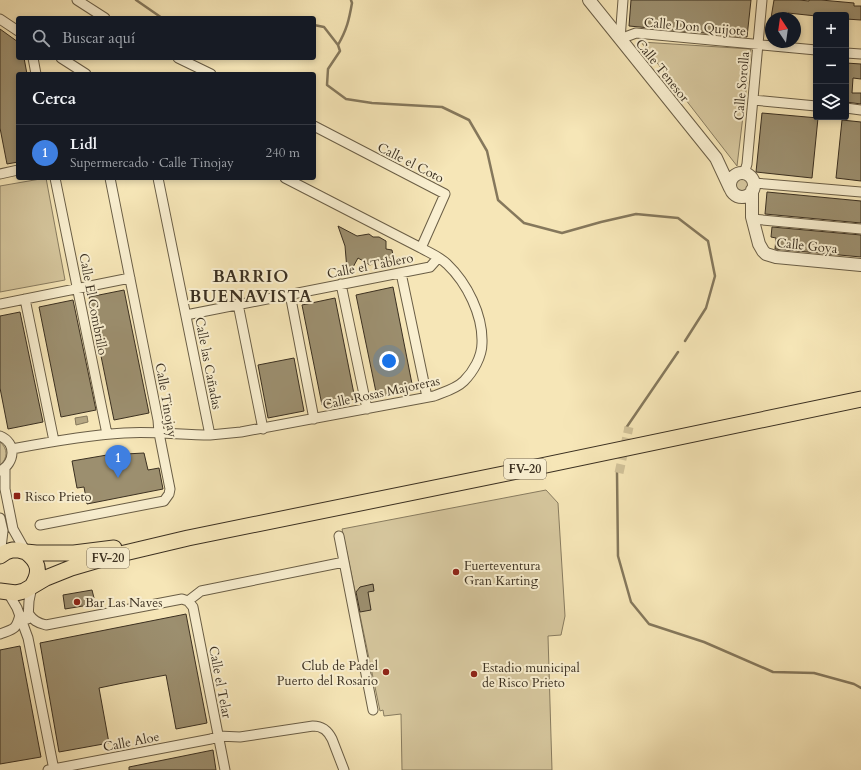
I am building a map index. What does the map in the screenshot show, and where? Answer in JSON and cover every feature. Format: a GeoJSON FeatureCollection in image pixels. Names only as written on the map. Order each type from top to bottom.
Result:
{"type":"FeatureCollection","features":[{"type":"Feature","properties":{"kind":"main road","name":"FV-20"},"geometry":{"type":"LineString","coordinates":[[2,590],[16,593],[24,591],[46,578],[71,568],[112,556],[188,538],[861,399]]}},
{"type":"Feature","properties":{"kind":"main road","name":"FV-20"},"geometry":{"type":"LineString","coordinates":[[0,556],[12,550],[26,552],[74,553],[188,538]]}},
{"type":"Feature","properties":{"kind":"main road"},"geometry":{"type":"LineString","coordinates":[[26,552],[32,557],[38,572],[36,580],[32,586]]}},
{"type":"Feature","properties":{"kind":"street"},"geometry":{"type":"LineString","coordinates":[[77,0],[102,16]]}},
{"type":"Feature","properties":{"kind":"street","name":"Calle Tenesor"},"geometry":{"type":"LineString","coordinates":[[589,0],[716,158],[732,191]]}},
{"type":"Feature","properties":{"kind":"street"},"geometry":{"type":"LineString","coordinates":[[620,39],[623,0]]}},
{"type":"Feature","properties":{"kind":"street","name":"Calle Sorolla"},"geometry":{"type":"LineString","coordinates":[[743,174],[747,164],[762,0]]}},
{"type":"Feature","properties":{"kind":"street"},"geometry":{"type":"LineString","coordinates":[[0,19],[16,30]]}},
{"type":"Feature","properties":{"kind":"street","name":"Calle Don Quijote"},"geometry":{"type":"LineString","coordinates":[[620,39],[636,33],[813,50]]}},
{"type":"Feature","properties":{"kind":"street"},"geometry":{"type":"LineString","coordinates":[[849,53],[861,54]]}},
{"type":"Feature","properties":{"kind":"street"},"geometry":{"type":"LineString","coordinates":[[33,60],[36,72]]}},
{"type":"Feature","properties":{"kind":"street"},"geometry":{"type":"LineString","coordinates":[[64,60],[83,72]]}},
{"type":"Feature","properties":{"kind":"street"},"geometry":{"type":"LineString","coordinates":[[182,60],[207,72]]}},
{"type":"Feature","properties":{"kind":"street"},"geometry":{"type":"LineString","coordinates":[[753,100],[813,106]]}},
{"type":"Feature","properties":{"kind":"street"},"geometry":{"type":"LineString","coordinates":[[849,108],[861,110]]}},
{"type":"Feature","properties":{"kind":"street","name":"Calle el Coto"},"geometry":{"type":"LineString","coordinates":[[316,127],[445,194],[421,248]]}},
{"type":"Feature","properties":{"kind":"street","name":"Calle Tenesor"},"geometry":{"type":"LineString","coordinates":[[716,158],[743,174]]}},
{"type":"Feature","properties":{"kind":"street"},"geometry":{"type":"LineString","coordinates":[[0,172],[16,170]]}},
{"type":"Feature","properties":{"kind":"street"},"geometry":{"type":"LineString","coordinates":[[753,187],[750,177],[743,174],[732,178],[732,191],[741,197],[748,195],[753,187],[766,184],[861,192]]}},
{"type":"Feature","properties":{"kind":"street","name":"Calle El Combrillo"},"geometry":{"type":"LineString","coordinates":[[55,180],[106,434]]}},
{"type":"Feature","properties":{"kind":"street","name":"Calle Tinojay"},"geometry":{"type":"LineString","coordinates":[[40,525],[164,501],[169,494],[170,489],[159,433],[158,420],[110,180]]}},
{"type":"Feature","properties":{"kind":"street","name":"Calle las Cañadas"},"geometry":{"type":"LineString","coordinates":[[158,180],[210,435]]}},
{"type":"Feature","properties":{"kind":"street","name":"Calle Rosas Majoreras"},"geometry":{"type":"LineString","coordinates":[[12,449],[54,441],[125,432],[210,435],[263,429],[434,396],[450,390],[463,382],[471,373],[479,358],[482,344],[480,327],[476,310],[470,296],[447,264],[421,248],[289,180]]}},
{"type":"Feature","properties":{"kind":"street","name":"Calle Goya"},"geometry":{"type":"LineString","coordinates":[[753,187],[752,218],[759,244],[763,252],[776,258],[861,265]]}},
{"type":"Feature","properties":{"kind":"street","name":"Calle Goya"},"geometry":{"type":"LineString","coordinates":[[732,191],[752,218]]}},
{"type":"Feature","properties":{"kind":"street"},"geometry":{"type":"LineString","coordinates":[[752,218],[861,229]]}},
{"type":"Feature","properties":{"kind":"street","name":"Calle el Tablero"},"geometry":{"type":"LineString","coordinates":[[186,315],[430,267],[438,258]]}},
{"type":"Feature","properties":{"kind":"street"},"geometry":{"type":"LineString","coordinates":[[401,273],[427,397]]}},
{"type":"Feature","properties":{"kind":"street"},"geometry":{"type":"LineString","coordinates":[[0,304],[130,278]]}},
{"type":"Feature","properties":{"kind":"street"},"geometry":{"type":"LineString","coordinates":[[341,284],[367,409]]}},
{"type":"Feature","properties":{"kind":"street"},"geometry":{"type":"LineString","coordinates":[[290,294],[314,419]]}},
{"type":"Feature","properties":{"kind":"street"},"geometry":{"type":"LineString","coordinates":[[25,298],[54,441]]}},
{"type":"Feature","properties":{"kind":"street"},"geometry":{"type":"LineString","coordinates":[[238,304],[263,429]]}},
{"type":"Feature","properties":{"kind":"street"},"geometry":{"type":"LineString","coordinates":[[0,436],[7,440],[12,449],[11,460],[2,470],[13,528],[26,552]]}},
{"type":"Feature","properties":{"kind":"street"},"geometry":{"type":"LineString","coordinates":[[0,518],[2,531],[0,556]]}},
{"type":"Feature","properties":{"kind":"street"},"geometry":{"type":"LineString","coordinates":[[339,536],[373,710]]}},
{"type":"Feature","properties":{"kind":"street"},"geometry":{"type":"LineString","coordinates":[[2,590],[24,614],[38,623],[46,625],[182,599],[188,601],[201,591],[344,562]]}},
{"type":"Feature","properties":{"kind":"street"},"geometry":{"type":"LineString","coordinates":[[0,634],[12,630],[24,614],[29,601],[32,586]]}},
{"type":"Feature","properties":{"kind":"street","name":"Calle el Telar"},"geometry":{"type":"LineString","coordinates":[[188,601],[193,607],[225,770]]}},
{"type":"Feature","properties":{"kind":"street"},"geometry":{"type":"LineString","coordinates":[[24,614],[52,770]]}},
{"type":"Feature","properties":{"kind":"street","name":"Calle Aloe"},"geometry":{"type":"LineString","coordinates":[[52,770],[211,739],[218,736],[240,737],[313,726],[323,728],[332,738],[344,770]]}},
{"type":"Feature","properties":{"kind":"shaded area"},"geometry":{"type":"Polygon","coordinates":[[[641,42],[751,49],[737,166],[641,42]]]}},
{"type":"Feature","properties":{"kind":"shaded area"},"geometry":{"type":"Polygon","coordinates":[[[742,178],[747,180],[749,185],[747,190],[742,192],[737,190],[735,185],[737,180],[742,178]]]}},
{"type":"Feature","properties":{"kind":"shaded area"},"geometry":{"type":"Polygon","coordinates":[[[34,180],[46,180],[65,280],[0,292],[0,186],[34,180]]]}},
{"type":"Feature","properties":{"kind":"shaded area"},"geometry":{"type":"Polygon","coordinates":[[[0,442],[6,451],[6,456],[0,465],[0,442]]]}},
{"type":"Feature","properties":{"kind":"shaded area"},"geometry":{"type":"Polygon","coordinates":[[[546,490],[558,503],[565,616],[561,635],[548,636],[552,770],[402,770],[401,714],[384,716],[383,710],[380,711],[342,529],[546,490]]]}},
{"type":"Feature","properties":{"kind":"water"},"geometry":{"type":"Polygon","coordinates":[[[87,416],[88,422],[76,425],[75,418],[87,416]]]}},
{"type":"Feature","properties":{"kind":"building"},"geometry":{"type":"Polygon","coordinates":[[[631,0],[751,0],[747,37],[629,26],[631,0]]]}},
{"type":"Feature","properties":{"kind":"building"},"geometry":{"type":"Polygon","coordinates":[[[774,0],[821,0],[854,3],[854,6],[861,6],[861,20],[849,19],[849,12],[813,12],[813,16],[801,14],[801,12],[772,12],[774,0]]]}},
{"type":"Feature","properties":{"kind":"building"},"geometry":{"type":"Polygon","coordinates":[[[0,29],[16,41],[16,60],[24,60],[27,72],[16,72],[16,162],[7,164],[0,128],[0,29]]]}},
{"type":"Feature","properties":{"kind":"building"},"geometry":{"type":"Polygon","coordinates":[[[849,63],[861,64],[861,79],[853,78],[852,93],[861,93],[861,104],[849,102],[849,63]]]}},
{"type":"Feature","properties":{"kind":"building"},"geometry":{"type":"Polygon","coordinates":[[[762,113],[813,118],[813,120],[818,120],[812,178],[756,172],[762,113]]]}},
{"type":"Feature","properties":{"kind":"building"},"geometry":{"type":"Polygon","coordinates":[[[842,120],[861,122],[861,181],[836,178],[842,120]]]}},
{"type":"Feature","properties":{"kind":"building"},"geometry":{"type":"Polygon","coordinates":[[[767,192],[861,201],[861,223],[765,214],[767,192]]]}},
{"type":"Feature","properties":{"kind":"building"},"geometry":{"type":"Polygon","coordinates":[[[338,226],[357,236],[369,234],[373,237],[379,237],[386,241],[386,249],[392,250],[394,260],[380,260],[370,265],[358,258],[352,269],[347,270],[345,246],[338,226]]]}},
{"type":"Feature","properties":{"kind":"building"},"geometry":{"type":"Polygon","coordinates":[[[772,227],[861,235],[861,257],[775,249],[776,238],[771,237],[772,227]]]}},
{"type":"Feature","properties":{"kind":"building"},"geometry":{"type":"Polygon","coordinates":[[[393,287],[413,389],[377,397],[356,295],[393,287]]]}},
{"type":"Feature","properties":{"kind":"building"},"geometry":{"type":"Polygon","coordinates":[[[124,290],[149,413],[114,420],[89,297],[124,290]]]}},
{"type":"Feature","properties":{"kind":"building"},"geometry":{"type":"Polygon","coordinates":[[[335,298],[355,399],[322,405],[302,305],[335,298]]]}},
{"type":"Feature","properties":{"kind":"building"},"geometry":{"type":"Polygon","coordinates":[[[73,300],[96,410],[61,417],[39,307],[73,300]]]}},
{"type":"Feature","properties":{"kind":"building"},"geometry":{"type":"Polygon","coordinates":[[[20,312],[43,422],[8,429],[0,388],[0,316],[20,312]]]}},
{"type":"Feature","properties":{"kind":"building"},"geometry":{"type":"Polygon","coordinates":[[[294,358],[304,411],[268,418],[258,365],[294,358]]]}},
{"type":"Feature","properties":{"kind":"building"},"geometry":{"type":"Polygon","coordinates":[[[144,453],[148,470],[159,468],[163,489],[87,504],[84,487],[77,488],[72,461],[107,455],[144,453]]]}},
{"type":"Feature","properties":{"kind":"building"},"geometry":{"type":"Polygon","coordinates":[[[373,584],[374,591],[368,592],[371,610],[360,612],[356,592],[360,587],[373,584]]]}},
{"type":"Feature","properties":{"kind":"building"},"geometry":{"type":"Polygon","coordinates":[[[92,590],[94,598],[88,599],[89,605],[65,609],[63,595],[92,590]]]}},
{"type":"Feature","properties":{"kind":"building"},"geometry":{"type":"Polygon","coordinates":[[[186,614],[207,723],[176,729],[166,675],[123,683],[99,688],[109,743],[59,752],[40,643],[186,614]]]}},
{"type":"Feature","properties":{"kind":"building"},"geometry":{"type":"Polygon","coordinates":[[[20,646],[41,757],[0,764],[0,650],[20,646]]]}},
{"type":"Feature","properties":{"kind":"building"},"geometry":{"type":"Polygon","coordinates":[[[213,750],[216,770],[129,770],[129,767],[213,750]]]}},
{"type":"Feature","properties":{"kind":"waterway"},"geometry":{"type":"LineString","coordinates":[[136,0],[159,16]]}},
{"type":"Feature","properties":{"kind":"waterway"},"geometry":{"type":"LineString","coordinates":[[338,45],[344,34],[350,14],[352,3],[351,0]]}},
{"type":"Feature","properties":{"kind":"waterway"},"geometry":{"type":"LineString","coordinates":[[316,25],[324,27],[338,45],[340,51],[328,69],[327,85],[346,99],[372,103],[442,107],[469,120],[487,151],[498,200],[524,223],[562,233],[636,214],[678,218],[708,241],[715,276],[706,308],[685,341]]}},
{"type":"Feature","properties":{"kind":"waterway"},"geometry":{"type":"LineString","coordinates":[[626,428],[678,352]]}},
{"type":"Feature","properties":{"kind":"waterway"},"geometry":{"type":"LineString","coordinates":[[617,472],[618,556],[631,602],[649,624],[704,642],[773,672],[814,673],[854,684],[861,688]]}},
{"type":"Feature","properties":{"kind":"tunnel"},"geometry":{"type":"LineString","coordinates":[[619,473],[629,427]]}},
{"type":"Feature","properties":{"kind":"place","name":"Lidl"},"geometry":{"type":"Point","coordinates":[118,478]}},
{"type":"Feature","properties":{"kind":"place","name":"Risco Prieto"},"geometry":{"type":"Point","coordinates":[17,496]}},
{"type":"Feature","properties":{"kind":"place","name":"Fuerteventura Gran Karting"},"geometry":{"type":"Point","coordinates":[456,572]}},
{"type":"Feature","properties":{"kind":"place","name":"Bar Las Naves"},"geometry":{"type":"Point","coordinates":[77,602]}},
{"type":"Feature","properties":{"kind":"place","name":"Club de Padel Puerto del Rosario"},"geometry":{"type":"Point","coordinates":[386,672]}},
{"type":"Feature","properties":{"kind":"place","name":"Estadio municipal de Risco Prieto"},"geometry":{"type":"Point","coordinates":[474,674]}},
{"type":"Feature","properties":{"kind":"district","name":"BARRIO BUENAVISTA"},"geometry":{"type":"Point","coordinates":[251,286]}}]}
